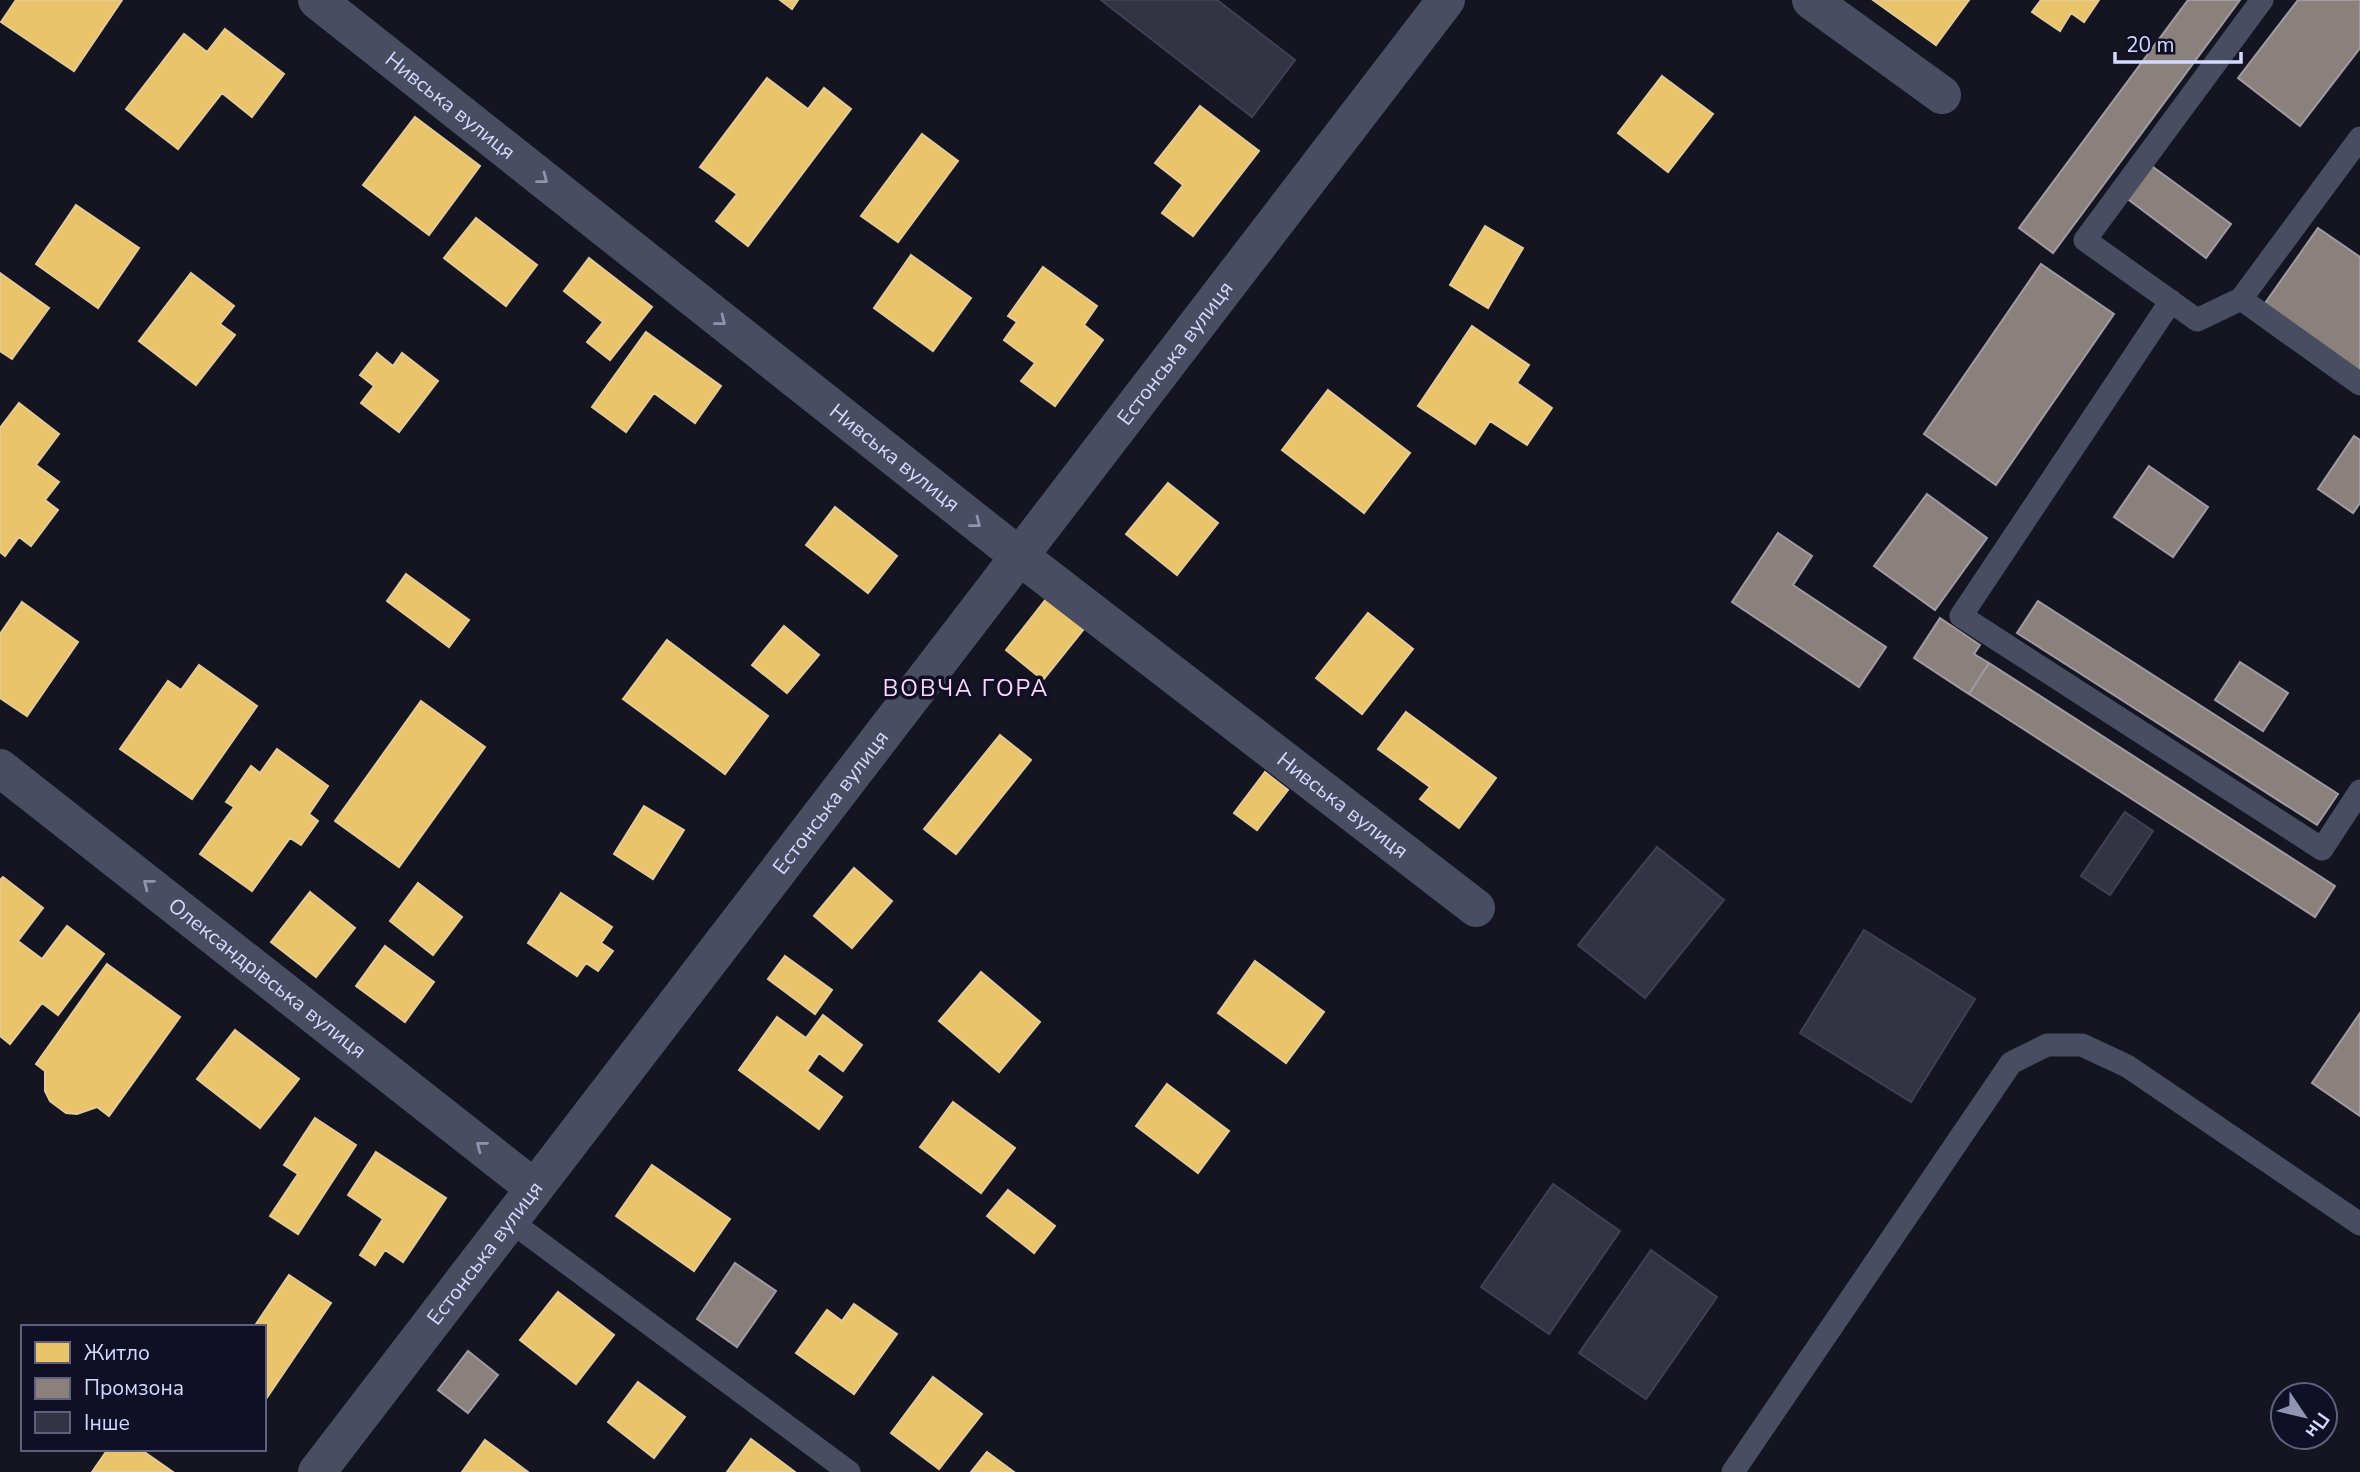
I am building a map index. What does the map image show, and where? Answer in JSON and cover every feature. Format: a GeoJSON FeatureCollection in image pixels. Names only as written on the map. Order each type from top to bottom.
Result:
{"type":"FeatureCollection","features":[{"type":"Feature","properties":{"kind":"street","name":"Нивська вулиця"},"geometry":{"type":"LineString","coordinates":[[317,0],[1019,556],[1476,908]]}},
{"type":"Feature","properties":{"kind":"street","name":"Естонська вулиця"},"geometry":{"type":"LineString","coordinates":[[317,1472],[1446,0]]}},
{"type":"Feature","properties":{"kind":"street"},"geometry":{"type":"LineString","coordinates":[[1811,0],[1942,95]]}},
{"type":"Feature","properties":{"kind":"street","name":"Олександрівська вулиця"},"geometry":{"type":"LineString","coordinates":[[0,768],[534,1188]]}},
{"type":"Feature","properties":{"kind":"lane"},"geometry":{"type":"LineString","coordinates":[[2262,0],[2085,240],[2197,320],[2241,299],[2360,138]]}},
{"type":"Feature","properties":{"kind":"lane"},"geometry":{"type":"LineString","coordinates":[[2241,299],[2360,384]]}},
{"type":"Feature","properties":{"kind":"lane"},"geometry":{"type":"LineString","coordinates":[[2171,301],[1961,616],[2322,849],[2360,791]]}},
{"type":"Feature","properties":{"kind":"lane"},"geometry":{"type":"LineString","coordinates":[[1733,1472],[2011,1063],[2047,1045],[2082,1045],[2127,1066],[2360,1224]]}},
{"type":"Feature","properties":{"kind":"lane"},"geometry":{"type":"LineString","coordinates":[[509,1220],[849,1472]]}},
{"type":"Feature","properties":{"kind":"building: Житло"},"geometry":{"type":"Polygon","coordinates":[[[16,0],[122,0],[74,71],[1,22],[16,0]]]}},
{"type":"Feature","properties":{"kind":"building: Житло"},"geometry":{"type":"Polygon","coordinates":[[[780,0],[798,0],[792,9],[780,0]]]}},
{"type":"Feature","properties":{"kind":"building: Житло"},"geometry":{"type":"Polygon","coordinates":[[[1873,0],[1969,0],[1936,45],[1873,0]]]}},
{"type":"Feature","properties":{"kind":"building: Житло"},"geometry":{"type":"Polygon","coordinates":[[[2041,0],[2099,0],[2084,22],[2071,13],[2060,31],[2032,12],[2041,0]]]}},
{"type":"Feature","properties":{"kind":"building: Житло"},"geometry":{"type":"Polygon","coordinates":[[[225,29],[284,74],[252,117],[222,93],[178,149],[126,109],[184,34],[207,52],[225,29]]]}},
{"type":"Feature","properties":{"kind":"building: Житло"},"geometry":{"type":"Polygon","coordinates":[[[1662,76],[1713,114],[1668,172],[1618,133],[1662,76]]]}},
{"type":"Feature","properties":{"kind":"building: Житло"},"geometry":{"type":"Polygon","coordinates":[[[767,78],[808,109],[824,88],[851,109],[748,246],[716,221],[737,194],[700,167],[767,78]]]}},
{"type":"Feature","properties":{"kind":"building: Житло"},"geometry":{"type":"Polygon","coordinates":[[[1200,106],[1259,151],[1193,236],[1162,213],[1183,185],[1155,163],[1200,106]]]}},
{"type":"Feature","properties":{"kind":"building: Житло"},"geometry":{"type":"Polygon","coordinates":[[[415,117],[480,166],[429,235],[363,185],[415,117]]]}},
{"type":"Feature","properties":{"kind":"building: Житло"},"geometry":{"type":"Polygon","coordinates":[[[922,134],[958,161],[898,242],[861,216],[922,134]]]}},
{"type":"Feature","properties":{"kind":"building: Житло"},"geometry":{"type":"Polygon","coordinates":[[[76,205],[139,248],[98,308],[36,264],[76,205]]]}},
{"type":"Feature","properties":{"kind":"building: Житло"},"geometry":{"type":"Polygon","coordinates":[[[476,218],[537,265],[506,306],[444,258],[476,218]]]}},
{"type":"Feature","properties":{"kind":"building: Житло"},"geometry":{"type":"Polygon","coordinates":[[[1485,226],[1523,248],[1488,308],[1450,285],[1485,226]]]}},
{"type":"Feature","properties":{"kind":"building: Житло"},"geometry":{"type":"Polygon","coordinates":[[[911,255],[971,298],[933,351],[874,308],[911,255]]]}},
{"type":"Feature","properties":{"kind":"building: Житло"},"geometry":{"type":"Polygon","coordinates":[[[589,258],[652,307],[610,360],[587,342],[603,322],[564,291],[589,258]]]}},
{"type":"Feature","properties":{"kind":"building: Житло"},"geometry":{"type":"Polygon","coordinates":[[[1043,267],[1097,306],[1084,325],[1103,340],[1055,406],[1021,381],[1035,363],[1004,340],[1017,322],[1008,316],[1043,267]]]}},
{"type":"Feature","properties":{"kind":"building: Житло"},"geometry":{"type":"Polygon","coordinates":[[[0,273],[49,308],[12,359],[0,351],[0,273]]]}},
{"type":"Feature","properties":{"kind":"building: Житло"},"geometry":{"type":"Polygon","coordinates":[[[191,273],[234,306],[220,324],[235,335],[196,385],[139,341],[191,273]]]}},
{"type":"Feature","properties":{"kind":"building: Житло"},"geometry":{"type":"Polygon","coordinates":[[[1472,326],[1529,365],[1517,383],[1552,408],[1527,445],[1490,421],[1475,444],[1418,406],[1472,326]]]}},
{"type":"Feature","properties":{"kind":"building: Житло"},"geometry":{"type":"Polygon","coordinates":[[[646,332],[721,386],[695,423],[654,393],[626,432],[592,407],[646,332]]]}},
{"type":"Feature","properties":{"kind":"building: Житло"},"geometry":{"type":"Polygon","coordinates":[[[377,353],[393,366],[402,353],[438,381],[399,432],[361,403],[374,386],[360,375],[377,353]]]}},
{"type":"Feature","properties":{"kind":"building: Житло"},"geometry":{"type":"Polygon","coordinates":[[[1328,390],[1410,453],[1364,513],[1282,450],[1328,390]]]}},
{"type":"Feature","properties":{"kind":"building: Житло"},"geometry":{"type":"Polygon","coordinates":[[[19,403],[59,434],[36,465],[59,482],[45,500],[58,510],[31,546],[19,537],[5,556],[0,552],[0,428],[19,403]]]}},
{"type":"Feature","properties":{"kind":"building: Житло"},"geometry":{"type":"Polygon","coordinates":[[[1168,483],[1218,523],[1177,575],[1126,534],[1168,483]]]}},
{"type":"Feature","properties":{"kind":"building: Житло"},"geometry":{"type":"Polygon","coordinates":[[[835,507],[897,556],[868,593],[806,545],[835,507]]]}},
{"type":"Feature","properties":{"kind":"building: Житло"},"geometry":{"type":"Polygon","coordinates":[[[406,574],[469,620],[449,647],[387,601],[406,574]]]}},
{"type":"Feature","properties":{"kind":"building: Житло"},"geometry":{"type":"Polygon","coordinates":[[[1050,594],[1088,624],[1043,680],[1006,650],[1050,594]]]}},
{"type":"Feature","properties":{"kind":"building: Житло"},"geometry":{"type":"Polygon","coordinates":[[[22,602],[78,642],[27,716],[0,698],[0,634],[22,602]]]}},
{"type":"Feature","properties":{"kind":"building: Житло"},"geometry":{"type":"Polygon","coordinates":[[[1368,613],[1413,649],[1362,714],[1316,678],[1368,613]]]}},
{"type":"Feature","properties":{"kind":"building: Житло"},"geometry":{"type":"Polygon","coordinates":[[[784,626],[819,655],[787,693],[752,665],[784,626]]]}},
{"type":"Feature","properties":{"kind":"building: Житло"},"geometry":{"type":"Polygon","coordinates":[[[667,640],[768,716],[725,774],[623,699],[667,640]]]}},
{"type":"Feature","properties":{"kind":"building: Житло"},"geometry":{"type":"Polygon","coordinates":[[[199,665],[257,706],[192,799],[120,749],[168,681],[181,690],[199,665]]]}},
{"type":"Feature","properties":{"kind":"building: Житло"},"geometry":{"type":"Polygon","coordinates":[[[421,701],[485,747],[399,867],[335,821],[421,701]]]}},
{"type":"Feature","properties":{"kind":"building: Житло"},"geometry":{"type":"Polygon","coordinates":[[[1406,712],[1496,778],[1459,828],[1420,799],[1430,787],[1378,749],[1406,712]]]}},
{"type":"Feature","properties":{"kind":"building: Житло"},"geometry":{"type":"Polygon","coordinates":[[[1000,735],[1031,760],[956,854],[924,829],[1000,735]]]}},
{"type":"Feature","properties":{"kind":"building: Житло"},"geometry":{"type":"Polygon","coordinates":[[[277,749],[328,786],[309,814],[318,821],[301,845],[290,838],[252,891],[200,854],[234,807],[226,802],[251,766],[260,773],[277,749]]]}},
{"type":"Feature","properties":{"kind":"building: Житло"},"geometry":{"type":"Polygon","coordinates":[[[1265,772],[1288,790],[1257,830],[1234,813],[1265,772]]]}},
{"type":"Feature","properties":{"kind":"building: Житло"},"geometry":{"type":"Polygon","coordinates":[[[644,806],[684,830],[653,879],[614,854],[644,806]]]}},
{"type":"Feature","properties":{"kind":"building: Житло"},"geometry":{"type":"Polygon","coordinates":[[[854,868],[892,901],[852,948],[814,916],[854,868]]]}},
{"type":"Feature","properties":{"kind":"building: Житло"},"geometry":{"type":"Polygon","coordinates":[[[3,877],[43,908],[18,941],[42,959],[67,926],[104,954],[58,1015],[42,1003],[10,1044],[0,1036],[0,880],[3,877]]]}},
{"type":"Feature","properties":{"kind":"building: Житло"},"geometry":{"type":"Polygon","coordinates":[[[418,883],[462,917],[433,955],[390,921],[418,883]]]}},
{"type":"Feature","properties":{"kind":"building: Житло"},"geometry":{"type":"Polygon","coordinates":[[[310,892],[355,928],[316,977],[271,942],[310,892]]]}},
{"type":"Feature","properties":{"kind":"building: Житло"},"geometry":{"type":"Polygon","coordinates":[[[561,893],[612,927],[601,943],[613,951],[598,971],[586,963],[577,976],[528,943],[561,893]]]}},
{"type":"Feature","properties":{"kind":"building: Житло"},"geometry":{"type":"Polygon","coordinates":[[[385,946],[434,982],[405,1022],[356,986],[385,946]]]}},
{"type":"Feature","properties":{"kind":"building: Житло"},"geometry":{"type":"Polygon","coordinates":[[[785,956],[832,990],[815,1014],[768,979],[785,956]]]}},
{"type":"Feature","properties":{"kind":"building: Житло"},"geometry":{"type":"Polygon","coordinates":[[[1255,961],[1324,1012],[1286,1063],[1218,1013],[1255,961]]]}},
{"type":"Feature","properties":{"kind":"building: Житло"},"geometry":{"type":"Polygon","coordinates":[[[107,964],[180,1017],[109,1116],[97,1107],[77,1114],[66,1113],[50,1101],[45,1091],[45,1071],[36,1064],[107,964]]]}},
{"type":"Feature","properties":{"kind":"building: Житло"},"geometry":{"type":"Polygon","coordinates":[[[981,972],[1040,1022],[999,1072],[939,1021],[981,972]]]}},
{"type":"Feature","properties":{"kind":"building: Житло"},"geometry":{"type":"Polygon","coordinates":[[[823,1015],[862,1045],[843,1071],[819,1053],[807,1071],[842,1097],[819,1129],[739,1070],[777,1017],[806,1038],[823,1015]]]}},
{"type":"Feature","properties":{"kind":"building: Житло"},"geometry":{"type":"Polygon","coordinates":[[[235,1030],[299,1079],[260,1128],[197,1079],[235,1030]]]}},
{"type":"Feature","properties":{"kind":"building: Житло"},"geometry":{"type":"Polygon","coordinates":[[[1167,1084],[1229,1131],[1198,1173],[1136,1126],[1167,1084]]]}},
{"type":"Feature","properties":{"kind":"building: Житло"},"geometry":{"type":"Polygon","coordinates":[[[953,1102],[1015,1148],[981,1193],[920,1147],[953,1102]]]}},
{"type":"Feature","properties":{"kind":"building: Житло"},"geometry":{"type":"Polygon","coordinates":[[[315,1118],[356,1145],[298,1234],[270,1216],[298,1174],[284,1165],[315,1118]]]}},
{"type":"Feature","properties":{"kind":"building: Житло"},"geometry":{"type":"Polygon","coordinates":[[[376,1152],[446,1198],[403,1262],[385,1250],[375,1265],[360,1255],[383,1219],[348,1195],[376,1152]]]}},
{"type":"Feature","properties":{"kind":"building: Житло"},"geometry":{"type":"Polygon","coordinates":[[[652,1165],[730,1219],[694,1271],[616,1216],[652,1165]]]}},
{"type":"Feature","properties":{"kind":"building: Житло"},"geometry":{"type":"Polygon","coordinates":[[[1008,1190],[1055,1226],[1034,1253],[987,1216],[1008,1190]]]}},
{"type":"Feature","properties":{"kind":"building: Житло"},"geometry":{"type":"Polygon","coordinates":[[[289,1275],[331,1303],[266,1399],[266,1325],[255,1325],[289,1275]]]}},
{"type":"Feature","properties":{"kind":"building: Житло"},"geometry":{"type":"Polygon","coordinates":[[[558,1292],[614,1335],[576,1384],[520,1340],[558,1292]]]}},
{"type":"Feature","properties":{"kind":"building: Житло"},"geometry":{"type":"Polygon","coordinates":[[[854,1304],[897,1334],[854,1394],[796,1353],[827,1310],[842,1321],[854,1304]]]}},
{"type":"Feature","properties":{"kind":"building: Житло"},"geometry":{"type":"Polygon","coordinates":[[[933,1377],[982,1414],[939,1469],[891,1433],[933,1377]]]}},
{"type":"Feature","properties":{"kind":"building: Житло"},"geometry":{"type":"Polygon","coordinates":[[[638,1382],[685,1417],[654,1458],[608,1422],[638,1382]]]}},
{"type":"Feature","properties":{"kind":"building: Житло"},"geometry":{"type":"Polygon","coordinates":[[[751,1439],[795,1472],[727,1472],[751,1439]]]}},
{"type":"Feature","properties":{"kind":"building: Житло"},"geometry":{"type":"Polygon","coordinates":[[[485,1440],[528,1472],[462,1472],[485,1440]]]}},
{"type":"Feature","properties":{"kind":"building: Житло"},"geometry":{"type":"Polygon","coordinates":[[[107,1451],[143,1451],[173,1472],[92,1472],[107,1451]]]}},
{"type":"Feature","properties":{"kind":"building: Житло"},"geometry":{"type":"Polygon","coordinates":[[[987,1452],[1014,1472],[971,1472],[987,1452]]]}},
{"type":"Feature","properties":{"kind":"building: Промзона"},"geometry":{"type":"Polygon","coordinates":[[[2188,0],[2240,0],[2053,253],[2019,228],[2188,0]]]}},
{"type":"Feature","properties":{"kind":"building: Промзона"},"geometry":{"type":"Polygon","coordinates":[[[2298,0],[2360,0],[2360,48],[2300,126],[2238,78],[2298,0]]]}},
{"type":"Feature","properties":{"kind":"building: Промзона"},"geometry":{"type":"Polygon","coordinates":[[[2149,164],[2231,224],[2206,258],[2125,197],[2149,164]]]}},
{"type":"Feature","properties":{"kind":"building: Промзона"},"geometry":{"type":"Polygon","coordinates":[[[2318,228],[2360,257],[2360,376],[2263,306],[2318,228]]]}},
{"type":"Feature","properties":{"kind":"building: Промзона"},"geometry":{"type":"Polygon","coordinates":[[[2041,264],[2114,314],[1996,485],[1924,434],[2041,264]]]}},
{"type":"Feature","properties":{"kind":"building: Промзона"},"geometry":{"type":"Polygon","coordinates":[[[2354,436],[2360,440],[2360,503],[2353,513],[2318,489],[2354,436]]]}},
{"type":"Feature","properties":{"kind":"building: Промзона"},"geometry":{"type":"Polygon","coordinates":[[[2149,466],[2208,507],[2173,557],[2114,517],[2149,466]]]}},
{"type":"Feature","properties":{"kind":"building: Промзона"},"geometry":{"type":"Polygon","coordinates":[[[1927,494],[1987,538],[1935,610],[1874,566],[1927,494]]]}},
{"type":"Feature","properties":{"kind":"building: Промзона"},"geometry":{"type":"Polygon","coordinates":[[[1778,533],[1812,556],[1793,585],[1886,647],[1859,687],[1732,602],[1778,533]]]}},
{"type":"Feature","properties":{"kind":"building: Промзона"},"geometry":{"type":"Polygon","coordinates":[[[2038,601],[2338,794],[2317,825],[2017,633],[2038,601]]]}},
{"type":"Feature","properties":{"kind":"building: Промзона"},"geometry":{"type":"Polygon","coordinates":[[[1940,618],[1980,645],[1974,654],[1989,663],[1969,694],[1914,658],[1940,618]]]}},
{"type":"Feature","properties":{"kind":"building: Промзона"},"geometry":{"type":"Polygon","coordinates":[[[2240,662],[2288,693],[2263,731],[2215,700],[2240,662]]]}},
{"type":"Feature","properties":{"kind":"building: Промзона"},"geometry":{"type":"Polygon","coordinates":[[[1989,663],[2335,886],[2315,917],[1969,694],[1989,663]]]}},
{"type":"Feature","properties":{"kind":"building: Промзона"},"geometry":{"type":"Polygon","coordinates":[[[2360,1013],[2360,1116],[2312,1083],[2360,1013]]]}},
{"type":"Feature","properties":{"kind":"building: Промзона"},"geometry":{"type":"Polygon","coordinates":[[[735,1263],[776,1291],[737,1347],[697,1319],[735,1263]]]}},
{"type":"Feature","properties":{"kind":"building: Промзона"},"geometry":{"type":"Polygon","coordinates":[[[468,1351],[498,1375],[468,1413],[438,1390],[468,1351]]]}},
{"type":"Feature","properties":{"kind":"building: Інше"},"geometry":{"type":"Polygon","coordinates":[[[1101,0],[1217,0],[1295,60],[1252,117],[1101,0]]]}},
{"type":"Feature","properties":{"kind":"building: Інше"},"geometry":{"type":"Polygon","coordinates":[[[2125,812],[2153,831],[2110,895],[2081,876],[2125,812]]]}},
{"type":"Feature","properties":{"kind":"building: Інше"},"geometry":{"type":"Polygon","coordinates":[[[1657,847],[1724,900],[1645,998],[1578,945],[1657,847]]]}},
{"type":"Feature","properties":{"kind":"building: Інше"},"geometry":{"type":"Polygon","coordinates":[[[1864,930],[1975,999],[1911,1102],[1800,1033],[1864,930]]]}},
{"type":"Feature","properties":{"kind":"building: Інше"},"geometry":{"type":"Polygon","coordinates":[[[1553,1184],[1620,1231],[1549,1334],[1481,1287],[1553,1184]]]}},
{"type":"Feature","properties":{"kind":"building: Інше"},"geometry":{"type":"Polygon","coordinates":[[[1651,1250],[1717,1297],[1646,1399],[1579,1353],[1651,1250]]]}},
{"type":"Feature","properties":{"kind":"district","name":"ВОВЧА ГОРА"},"geometry":{"type":"Point","coordinates":[966,688]}}]}
